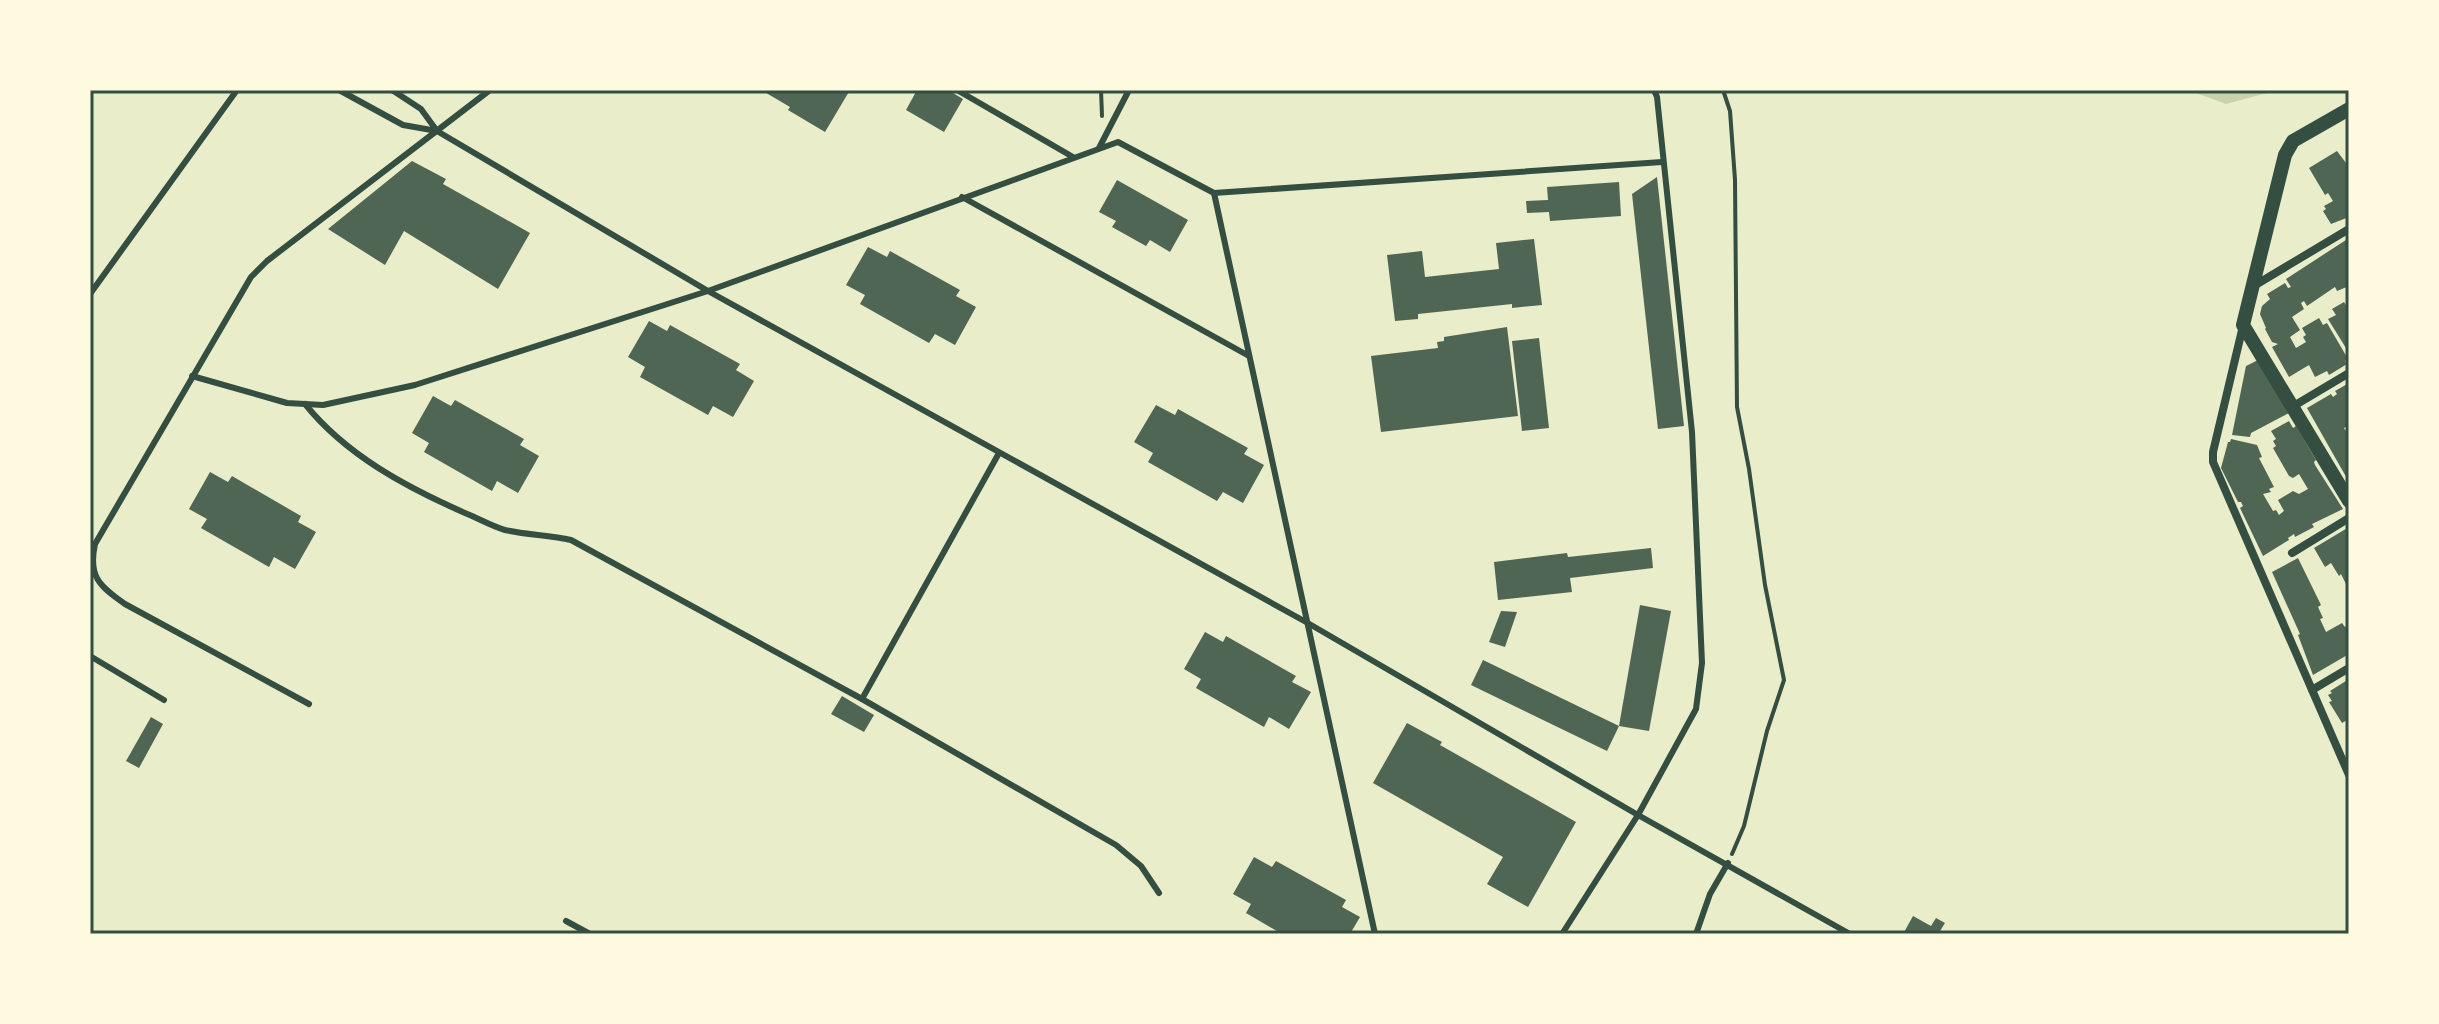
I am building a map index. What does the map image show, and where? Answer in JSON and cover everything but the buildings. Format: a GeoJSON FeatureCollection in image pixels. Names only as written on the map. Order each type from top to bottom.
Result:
{"type":"FeatureCollection","features":[{"type":"Feature","properties":{"kind":"street"},"geometry":{"type":"LineString","coordinates":[[2347,116],[2293,141],[2285,155],[2251,287],[2213,462],[2349,775]]}},
{"type":"Feature","properties":{"kind":"street"},"geometry":{"type":"LineString","coordinates":[[2251,287],[2349,229]]}},
{"type":"Feature","properties":{"kind":"street"},"geometry":{"type":"LineString","coordinates":[[2243,325],[2349,501]]}},
{"type":"Feature","properties":{"kind":"street"},"geometry":{"type":"LineString","coordinates":[[2292,407],[2349,373]]}},
{"type":"Feature","properties":{"kind":"street"},"geometry":{"type":"LineString","coordinates":[[2292,553],[2349,518]]}},
{"type":"Feature","properties":{"kind":"street"},"geometry":{"type":"LineString","coordinates":[[2312,690],[2349,668]]}},
{"type":"Feature","properties":{"kind":"lane"},"geometry":{"type":"LineString","coordinates":[[90,294],[237,90]]}},
{"type":"Feature","properties":{"kind":"lane"},"geometry":{"type":"LineString","coordinates":[[339,90],[403,125],[437,131],[708,291],[1306,622],[1850,934]]}},
{"type":"Feature","properties":{"kind":"lane"},"geometry":{"type":"LineString","coordinates":[[392,90],[421,109],[437,131]]}},
{"type":"Feature","properties":{"kind":"lane"},"geometry":{"type":"LineString","coordinates":[[309,704],[106,591],[96,579],[91,561],[95,544],[239,294],[267,261],[490,90]]}},
{"type":"Feature","properties":{"kind":"lane"},"geometry":{"type":"LineString","coordinates":[[957,90],[1073,157]]}},
{"type":"Feature","properties":{"kind":"lane"},"geometry":{"type":"LineString","coordinates":[[1099,148],[1129,90]]}},
{"type":"Feature","properties":{"kind":"lane"},"geometry":{"type":"LineString","coordinates":[[1562,934],[1638,815],[1696,709],[1702,663],[1692,432],[1654,90]]}},
{"type":"Feature","properties":{"kind":"lane"},"geometry":{"type":"LineString","coordinates":[[192,376],[287,403],[323,405],[415,385],[708,291],[1118,142],[1214,193],[1662,162]]}},
{"type":"Feature","properties":{"kind":"lane"},"geometry":{"type":"LineString","coordinates":[[1214,193],[1375,934]]}},
{"type":"Feature","properties":{"kind":"lane"},"geometry":{"type":"LineString","coordinates":[[962,197],[1249,356]]}},
{"type":"Feature","properties":{"kind":"lane"},"geometry":{"type":"LineString","coordinates":[[305,404],[324,427],[359,456],[438,501],[504,530],[545,533],[571,540],[862,699],[1116,845],[1141,866],[1159,893]]}},
{"type":"Feature","properties":{"kind":"lane"},"geometry":{"type":"LineString","coordinates":[[862,699],[999,453]]}},
{"type":"Feature","properties":{"kind":"lane"},"geometry":{"type":"LineString","coordinates":[[90,656],[164,700]]}},
{"type":"Feature","properties":{"kind":"lane"},"geometry":{"type":"LineString","coordinates":[[1696,934],[1710,894],[1728,863]]}},
{"type":"Feature","properties":{"kind":"lane"},"geometry":{"type":"LineString","coordinates":[[566,921],[590,934]]}},
{"type":"Feature","properties":{"kind":"path"},"geometry":{"type":"LineString","coordinates":[[1723,90],[1730,111],[1735,180],[1737,407],[1765,585],[1784,680],[1767,731],[1744,826],[1728,863]]}},
{"type":"Feature","properties":{"kind":"green space"},"geometry":{"type":"Polygon","coordinates":[[[2188,90],[2278,90],[2226,104],[2188,90]]]}}]}
